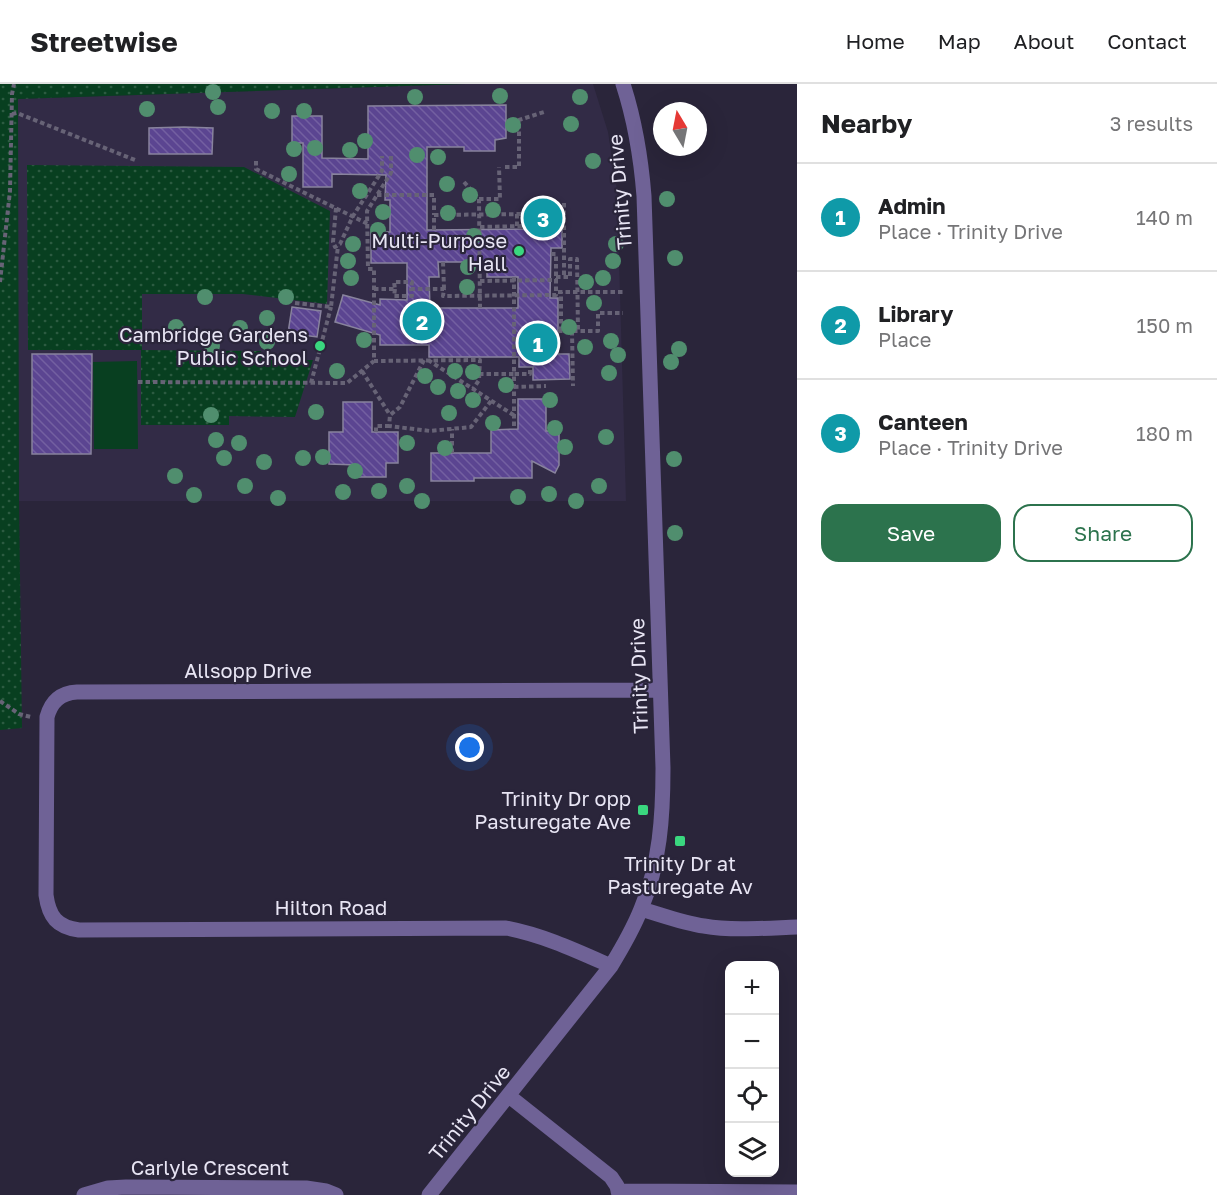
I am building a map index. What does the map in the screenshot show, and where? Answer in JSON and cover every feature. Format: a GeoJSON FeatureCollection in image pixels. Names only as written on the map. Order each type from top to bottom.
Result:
{"type":"FeatureCollection","features":[{"type":"Feature","properties":{"kind":"street","name":"Trinity Drive"},"geometry":{"type":"LineString","coordinates":[[429,1195],[611,966],[641,909],[653,873],[661,832],[663,768],[644,196],[637,138],[623,84]]}},
{"type":"Feature","properties":{"kind":"street","name":"Allsopp Drive"},"geometry":{"type":"LineString","coordinates":[[46,717],[51,705],[60,696],[76,692],[660,690]]}},
{"type":"Feature","properties":{"kind":"street","name":"Hilton Road"},"geometry":{"type":"LineString","coordinates":[[46,717],[46,895],[51,913],[58,923],[65,927],[79,930],[493,927],[530,933],[611,966]]}},
{"type":"Feature","properties":{"kind":"street"},"geometry":{"type":"LineString","coordinates":[[641,909],[705,927],[797,927]]}},
{"type":"Feature","properties":{"kind":"street"},"geometry":{"type":"LineString","coordinates":[[509,1096],[611,1177],[618,1193],[797,1192]]}},
{"type":"Feature","properties":{"kind":"street","name":"Carlyle Crescent"},"geometry":{"type":"LineString","coordinates":[[84,1195],[116,1187],[306,1188],[336,1195]]}},
{"type":"Feature","properties":{"kind":"path"},"geometry":{"type":"LineString","coordinates":[[0,282],[9,191],[14,84]]}},
{"type":"Feature","properties":{"kind":"path"},"geometry":{"type":"LineString","coordinates":[[505,167],[519,167],[519,120],[544,112]]}},
{"type":"Feature","properties":{"kind":"path"},"geometry":{"type":"LineString","coordinates":[[12,114],[18,113],[135,160]]}},
{"type":"Feature","properties":{"kind":"path"},"geometry":{"type":"LineString","coordinates":[[311,383],[331,307],[338,246],[353,216],[382,171],[382,156]]}},
{"type":"Feature","properties":{"kind":"path"},"geometry":{"type":"LineString","coordinates":[[374,360],[374,269],[368,269],[367,211],[391,173],[391,156]]}},
{"type":"Feature","properties":{"kind":"path"},"geometry":{"type":"LineString","coordinates":[[256,161],[256,169],[368,224]]}},
{"type":"Feature","properties":{"kind":"path"},"geometry":{"type":"LineString","coordinates":[[479,199],[500,199],[500,167]]}},
{"type":"Feature","properties":{"kind":"path"},"geometry":{"type":"LineString","coordinates":[[464,182],[479,199],[480,308]]}},
{"type":"Feature","properties":{"kind":"path"},"geometry":{"type":"LineString","coordinates":[[377,195],[434,195],[434,230]]}},
{"type":"Feature","properties":{"kind":"path"},"geometry":{"type":"LineString","coordinates":[[564,203],[564,277]]}},
{"type":"Feature","properties":{"kind":"path"},"geometry":{"type":"LineString","coordinates":[[336,208],[333,242],[335,247],[338,246]]}},
{"type":"Feature","properties":{"kind":"path"},"geometry":{"type":"LineString","coordinates":[[434,214],[525,214]]}},
{"type":"Feature","properties":{"kind":"path"},"geometry":{"type":"LineString","coordinates":[[517,214],[518,226]]}},
{"type":"Feature","properties":{"kind":"path"},"geometry":{"type":"LineString","coordinates":[[480,227],[525,226]]}},
{"type":"Feature","properties":{"kind":"path"},"geometry":{"type":"LineString","coordinates":[[551,254],[556,254],[560,331],[598,331],[598,313],[623,313]]}},
{"type":"Feature","properties":{"kind":"path"},"geometry":{"type":"LineString","coordinates":[[480,281],[570,277],[570,259],[577,259],[573,386]]}},
{"type":"Feature","properties":{"kind":"path"},"geometry":{"type":"LineString","coordinates":[[443,262],[443,296],[623,292]]}},
{"type":"Feature","properties":{"kind":"path"},"geometry":{"type":"LineString","coordinates":[[514,279],[514,429]]}},
{"type":"Feature","properties":{"kind":"path"},"geometry":{"type":"LineString","coordinates":[[394,282],[412,282],[411,296],[394,296],[394,289],[394,282]]}},
{"type":"Feature","properties":{"kind":"path"},"geometry":{"type":"LineString","coordinates":[[374,289],[394,289]]}},
{"type":"Feature","properties":{"kind":"path"},"geometry":{"type":"LineString","coordinates":[[411,289],[444,289]]}},
{"type":"Feature","properties":{"kind":"path"},"geometry":{"type":"LineString","coordinates":[[295,303],[331,307]]}},
{"type":"Feature","properties":{"kind":"path"},"geometry":{"type":"LineString","coordinates":[[138,382],[347,383],[374,360],[480,360],[479,380],[473,389]]}},
{"type":"Feature","properties":{"kind":"path"},"geometry":{"type":"LineString","coordinates":[[426,360],[515,416]]}},
{"type":"Feature","properties":{"kind":"path"},"geometry":{"type":"LineString","coordinates":[[390,415],[400,407],[426,360]]}},
{"type":"Feature","properties":{"kind":"path"},"geometry":{"type":"LineString","coordinates":[[479,374],[530,374],[530,367]]}},
{"type":"Feature","properties":{"kind":"path"},"geometry":{"type":"LineString","coordinates":[[362,371],[390,415],[389,426]]}},
{"type":"Feature","properties":{"kind":"path"},"geometry":{"type":"LineString","coordinates":[[514,387],[546,386]]}},
{"type":"Feature","properties":{"kind":"path"},"geometry":{"type":"LineString","coordinates":[[376,432],[376,426],[430,431],[471,427],[491,401]]}},
{"type":"Feature","properties":{"kind":"path"},"geometry":{"type":"LineString","coordinates":[[452,429],[452,453]]}},
{"type":"Feature","properties":{"kind":"path"},"geometry":{"type":"LineString","coordinates":[[0,701],[19,714],[28,717],[46,717]]}},
{"type":"Feature","properties":{"kind":"shaded area","name":"Cambridge Gardens Public School"},"geometry":{"type":"Polygon","coordinates":[[[465,84],[593,84],[608,132],[617,190],[626,501],[19,501],[17,99],[465,84]]]}},
{"type":"Feature","properties":{"kind":"green space"},"geometry":{"type":"Polygon","coordinates":[[[0,84],[465,84],[18,99],[22,728],[0,730],[0,84]]]}},
{"type":"Feature","properties":{"kind":"green space"},"geometry":{"type":"Polygon","coordinates":[[[27,165],[244,167],[330,211],[327,304],[243,294],[142,294],[142,350],[261,351],[262,360],[313,360],[295,417],[229,416],[229,425],[141,425],[141,350],[28,350],[27,165]]]}},
{"type":"Feature","properties":{"kind":"green space"},"geometry":{"type":"Polygon","coordinates":[[[137,361],[138,449],[94,449],[93,362],[137,361]]]}},
{"type":"Feature","properties":{"kind":"building"},"geometry":{"type":"Polygon","coordinates":[[[506,105],[506,138],[495,140],[495,151],[464,151],[464,147],[427,147],[427,230],[525,229],[525,206],[562,206],[562,248],[551,248],[550,298],[558,298],[558,354],[569,354],[570,379],[533,380],[533,367],[519,367],[519,357],[429,357],[429,345],[380,345],[380,335],[335,322],[343,295],[380,305],[380,299],[407,300],[407,263],[371,263],[371,232],[390,232],[390,200],[385,200],[386,175],[332,174],[332,187],[303,187],[303,143],[292,143],[292,116],[322,116],[322,158],[368,159],[368,106],[506,105]],[[438,262],[439,277],[429,277],[430,308],[518,308],[518,277],[487,277],[487,262],[438,262]]]}},
{"type":"Feature","properties":{"kind":"building"},"geometry":{"type":"Polygon","coordinates":[[[149,128],[213,128],[212,154],[149,154],[149,128]]]}},
{"type":"Feature","properties":{"kind":"building"},"geometry":{"type":"Polygon","coordinates":[[[292,307],[321,311],[317,337],[288,333],[292,307]]]}},
{"type":"Feature","properties":{"kind":"building"},"geometry":{"type":"Polygon","coordinates":[[[32,354],[92,354],[91,454],[32,454],[32,354]]]}},
{"type":"Feature","properties":{"kind":"building"},"geometry":{"type":"Polygon","coordinates":[[[518,399],[546,399],[546,431],[559,431],[559,465],[555,473],[532,461],[532,478],[431,481],[431,453],[491,453],[491,430],[518,429],[518,399]]]}},
{"type":"Feature","properties":{"kind":"building"},"geometry":{"type":"Polygon","coordinates":[[[343,402],[372,402],[372,432],[398,432],[398,463],[386,463],[386,477],[358,477],[358,465],[329,464],[329,432],[343,432],[343,402]]]}},
{"type":"Feature","properties":{"kind":"place","name":"Canteen"},"geometry":{"type":"Point","coordinates":[543,218]}},
{"type":"Feature","properties":{"kind":"place","name":"Multi-Purpose Hall"},"geometry":{"type":"Point","coordinates":[519,251]}},
{"type":"Feature","properties":{"kind":"place","name":"Library"},"geometry":{"type":"Point","coordinates":[422,321]}},
{"type":"Feature","properties":{"kind":"place","name":"Admin"},"geometry":{"type":"Point","coordinates":[538,343]}},
{"type":"Feature","properties":{"kind":"place","name":"Cambridge Gardens Public School"},"geometry":{"type":"Point","coordinates":[320,346]}},
{"type":"Feature","properties":{"kind":"place","name":"Trinity Dr opp Pasturegate Ave"},"geometry":{"type":"Point","coordinates":[643,810]}},
{"type":"Feature","properties":{"kind":"place","name":"Trinity Dr at Pasturegate Av"},"geometry":{"type":"Point","coordinates":[680,841]}}]}
